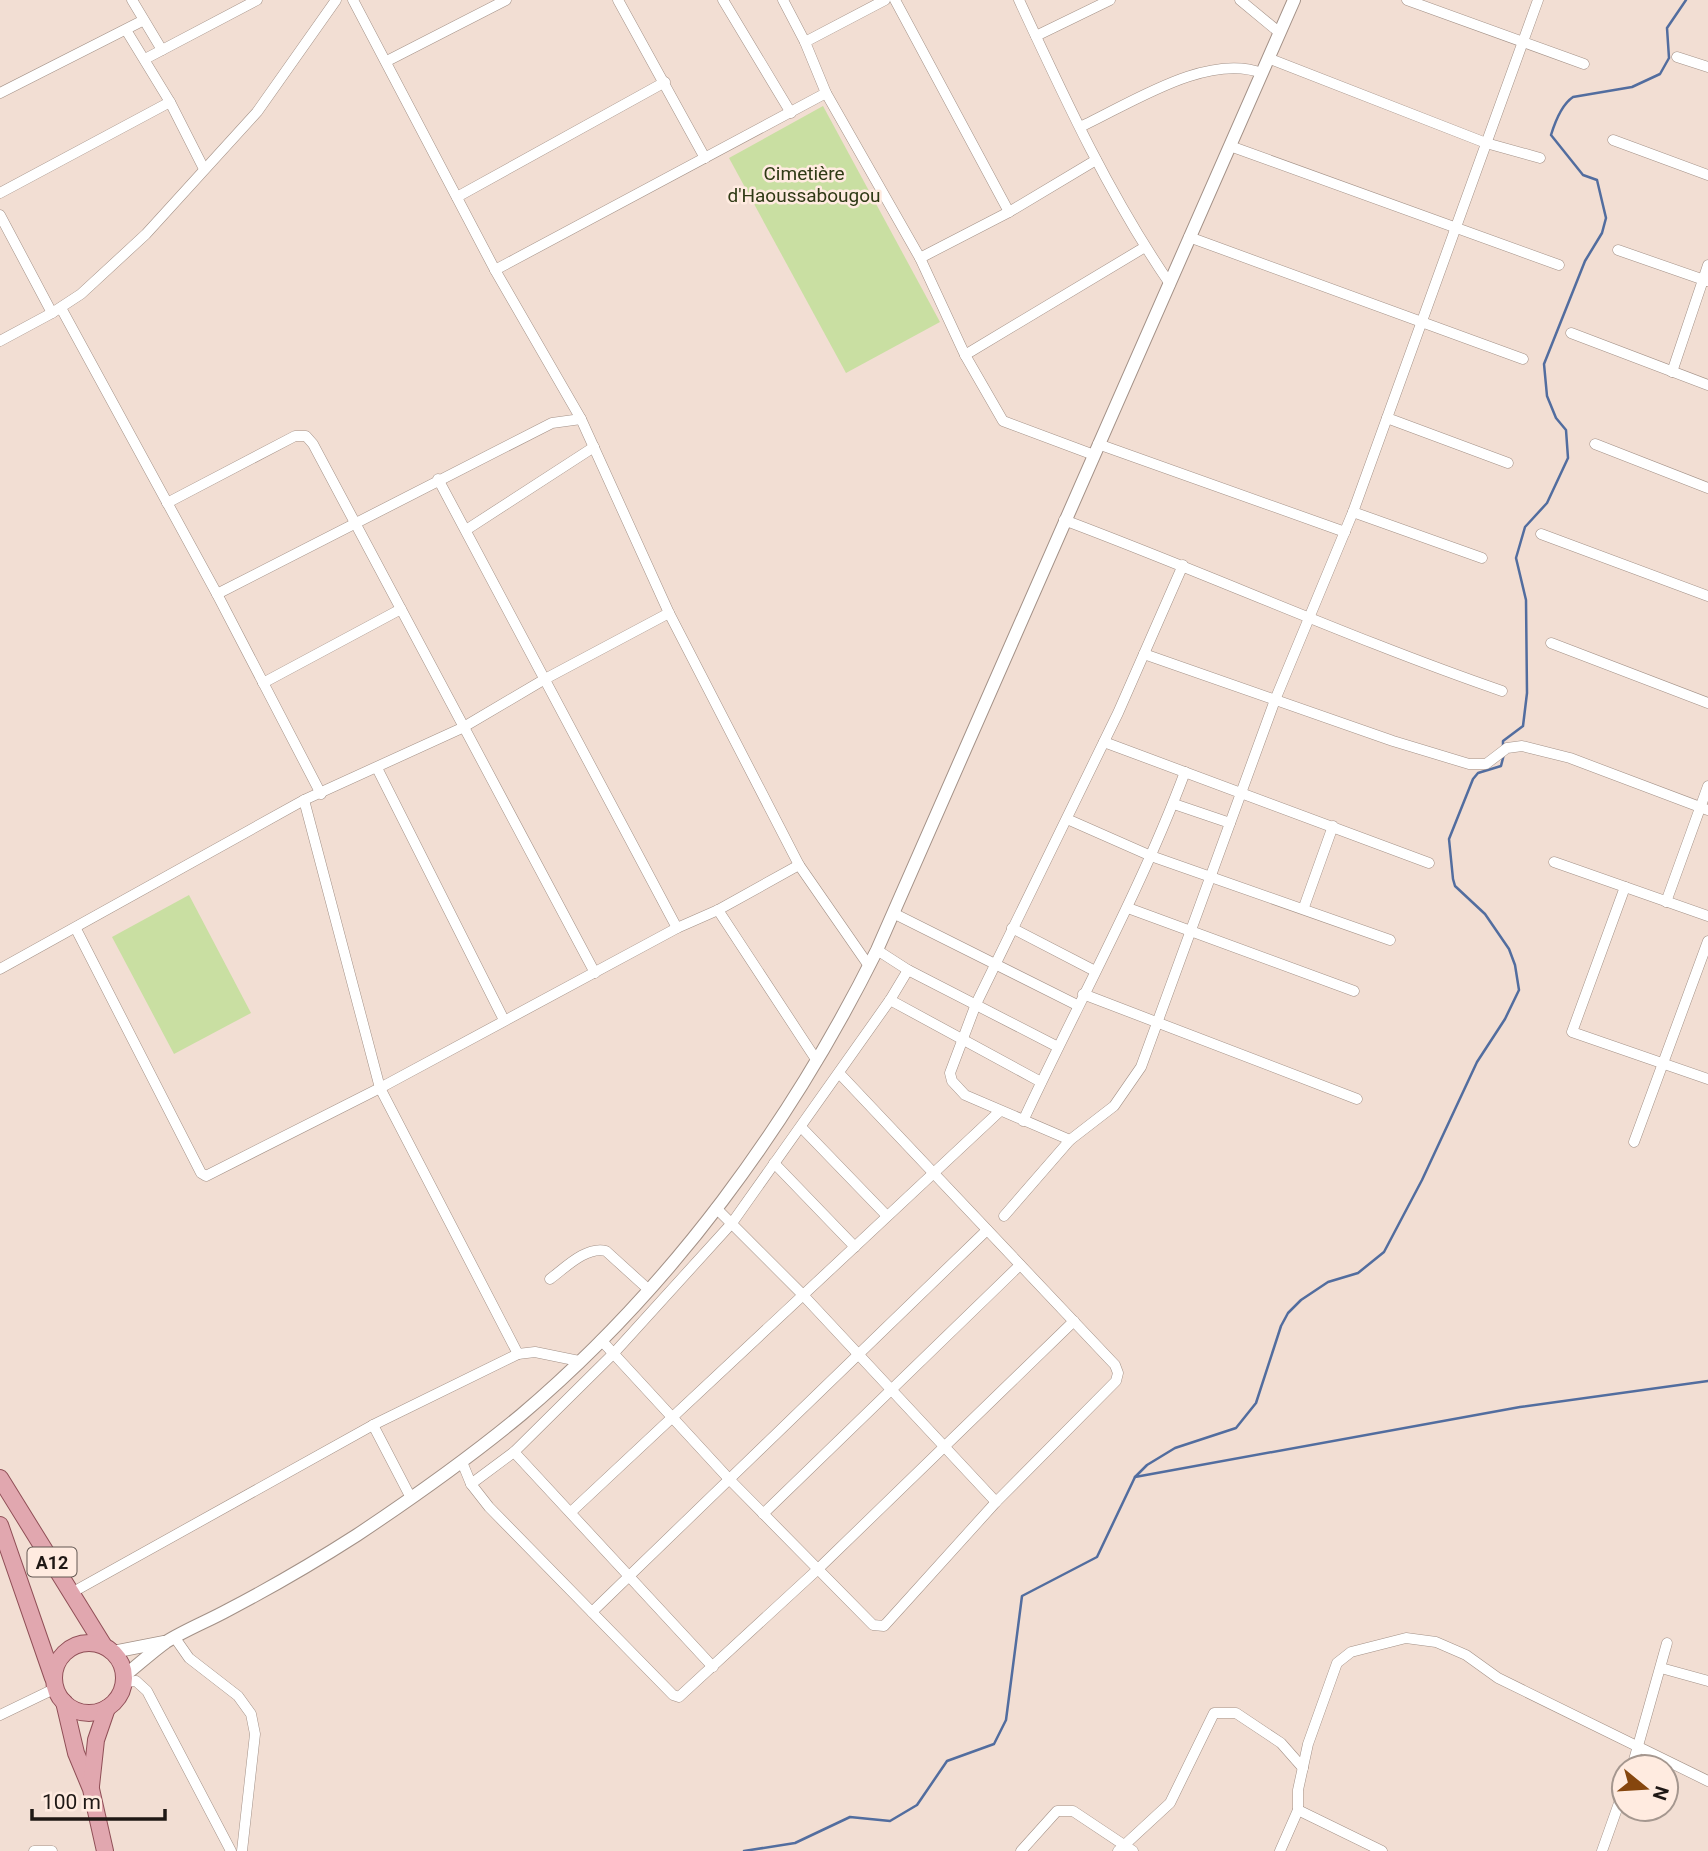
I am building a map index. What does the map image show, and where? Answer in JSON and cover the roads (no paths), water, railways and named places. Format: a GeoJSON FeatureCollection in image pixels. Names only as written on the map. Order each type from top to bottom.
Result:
{"type":"FeatureCollection","features":[{"type":"Feature","properties":{"kind":"main road","name":"A12"},"geometry":{"type":"LineString","coordinates":[[0,1478],[41,1547],[109,1649]]}},
{"type":"Feature","properties":{"kind":"main road","name":"A12"},"geometry":{"type":"LineString","coordinates":[[0,1525],[58,1690],[76,1753],[91,1789],[105,1851]]}},
{"type":"Feature","properties":{"kind":"main road"},"geometry":{"type":"LineString","coordinates":[[83,1644],[109,1649],[121,1663],[124,1679],[116,1701],[107,1708],[83,1712],[58,1690],[56,1666],[64,1653],[83,1644]]}},
{"type":"Feature","properties":{"kind":"main road","name":"A12"},"geometry":{"type":"LineString","coordinates":[[91,1789],[96,1740],[107,1708]]}},
{"type":"Feature","properties":{"kind":"street"},"geometry":{"type":"LineString","coordinates":[[131,0],[162,50]]}},
{"type":"Feature","properties":{"kind":"street"},"geometry":{"type":"LineString","coordinates":[[145,59],[257,0]]}},
{"type":"Feature","properties":{"kind":"street"},"geometry":{"type":"LineString","coordinates":[[0,341],[57,311],[103,276],[257,112],[336,0]]}},
{"type":"Feature","properties":{"kind":"street"},"geometry":{"type":"LineString","coordinates":[[353,0],[495,270],[581,419],[668,613],[799,865],[869,965]]}},
{"type":"Feature","properties":{"kind":"street"},"geometry":{"type":"LineString","coordinates":[[387,61],[506,0]]}},
{"type":"Feature","properties":{"kind":"street"},"geometry":{"type":"LineString","coordinates":[[618,0],[705,158]]}},
{"type":"Feature","properties":{"kind":"street"},"geometry":{"type":"LineString","coordinates":[[723,0],[791,113]]}},
{"type":"Feature","properties":{"kind":"street"},"geometry":{"type":"LineString","coordinates":[[783,0],[805,42],[826,93],[920,258],[965,355],[1003,421],[1345,532]]}},
{"type":"Feature","properties":{"kind":"street"},"geometry":{"type":"LineString","coordinates":[[805,42],[886,0]]}},
{"type":"Feature","properties":{"kind":"street"},"geometry":{"type":"LineString","coordinates":[[895,0],[1009,212]]}},
{"type":"Feature","properties":{"kind":"street"},"geometry":{"type":"LineString","coordinates":[[1019,0],[1096,160],[1144,247],[1170,284]]}},
{"type":"Feature","properties":{"kind":"street"},"geometry":{"type":"LineString","coordinates":[[1036,36],[1110,0]]}},
{"type":"Feature","properties":{"kind":"street"},"geometry":{"type":"LineString","coordinates":[[1240,0],[1280,33]]}},
{"type":"Feature","properties":{"kind":"street"},"geometry":{"type":"LineString","coordinates":[[124,1679],[171,1639],[299,1572],[411,1498],[462,1462],[523,1413],[601,1340],[649,1290],[761,1148],[817,1061],[877,950],[1294,0]]}},
{"type":"Feature","properties":{"kind":"street"},"geometry":{"type":"LineString","coordinates":[[1407,0],[1584,64]]}},
{"type":"Feature","properties":{"kind":"street"},"geometry":{"type":"LineString","coordinates":[[1003,1216],[1070,1140],[1114,1107],[1141,1067],[1275,700],[1353,512],[1538,0]]}},
{"type":"Feature","properties":{"kind":"street"},"geometry":{"type":"LineString","coordinates":[[0,93],[142,21]]}},
{"type":"Feature","properties":{"kind":"street"},"geometry":{"type":"LineString","coordinates":[[126,30],[170,102],[204,169]]}},
{"type":"Feature","properties":{"kind":"street"},"geometry":{"type":"LineString","coordinates":[[1677,57],[1708,67]]}},
{"type":"Feature","properties":{"kind":"street"},"geometry":{"type":"LineString","coordinates":[[1268,58],[1486,143],[1540,158]]}},
{"type":"Feature","properties":{"kind":"street"},"geometry":{"type":"LineString","coordinates":[[1080,127],[1201,72],[1234,67],[1262,73]]}},
{"type":"Feature","properties":{"kind":"street"},"geometry":{"type":"LineString","coordinates":[[457,197],[665,82]]}},
{"type":"Feature","properties":{"kind":"street"},"geometry":{"type":"LineString","coordinates":[[495,270],[826,93]]}},
{"type":"Feature","properties":{"kind":"street"},"geometry":{"type":"LineString","coordinates":[[0,193],[170,102]]}},
{"type":"Feature","properties":{"kind":"street"},"geometry":{"type":"LineString","coordinates":[[1613,140],[1708,175]]}},
{"type":"Feature","properties":{"kind":"street"},"geometry":{"type":"LineString","coordinates":[[1230,146],[1454,230],[1559,265]]}},
{"type":"Feature","properties":{"kind":"street"},"geometry":{"type":"LineString","coordinates":[[920,258],[1009,212],[1096,160]]}},
{"type":"Feature","properties":{"kind":"street"},"geometry":{"type":"LineString","coordinates":[[0,215],[167,503],[321,794]]}},
{"type":"Feature","properties":{"kind":"street"},"geometry":{"type":"LineString","coordinates":[[1189,237],[1523,359]]}},
{"type":"Feature","properties":{"kind":"street"},"geometry":{"type":"LineString","coordinates":[[965,355],[1144,247]]}},
{"type":"Feature","properties":{"kind":"street"},"geometry":{"type":"LineString","coordinates":[[1619,250],[1706,281]]}},
{"type":"Feature","properties":{"kind":"street"},"geometry":{"type":"LineString","coordinates":[[1672,372],[1706,281],[1708,265]]}},
{"type":"Feature","properties":{"kind":"street"},"geometry":{"type":"LineString","coordinates":[[1571,332],[1708,385]]}},
{"type":"Feature","properties":{"kind":"street"},"geometry":{"type":"LineString","coordinates":[[1387,418],[1508,463]]}},
{"type":"Feature","properties":{"kind":"street"},"geometry":{"type":"LineString","coordinates":[[217,594],[438,479],[552,424],[581,419]]}},
{"type":"Feature","properties":{"kind":"street"},"geometry":{"type":"LineString","coordinates":[[167,503],[295,436],[306,436],[357,521],[462,728],[595,972]]}},
{"type":"Feature","properties":{"kind":"street"},"geometry":{"type":"LineString","coordinates":[[1595,444],[1708,488]]}},
{"type":"Feature","properties":{"kind":"street"},"geometry":{"type":"LineString","coordinates":[[466,530],[594,447]]}},
{"type":"Feature","properties":{"kind":"street"},"geometry":{"type":"LineString","coordinates":[[438,479],[677,928]]}},
{"type":"Feature","properties":{"kind":"street"},"geometry":{"type":"LineString","coordinates":[[1353,512],[1482,558]]}},
{"type":"Feature","properties":{"kind":"street"},"geometry":{"type":"LineString","coordinates":[[1064,520],[1310,616],[1400,656],[1503,691]]}},
{"type":"Feature","properties":{"kind":"street"},"geometry":{"type":"LineString","coordinates":[[1541,534],[1708,596]]}},
{"type":"Feature","properties":{"kind":"street"},"geometry":{"type":"LineString","coordinates":[[1070,1140],[965,1095],[952,1081],[950,1073],[976,1004],[1104,742],[1183,565]]}},
{"type":"Feature","properties":{"kind":"street"},"geometry":{"type":"LineString","coordinates":[[263,683],[401,609]]}},
{"type":"Feature","properties":{"kind":"street"},"geometry":{"type":"LineString","coordinates":[[0,968],[76,929],[304,800],[462,728],[545,678],[668,613]]}},
{"type":"Feature","properties":{"kind":"street"},"geometry":{"type":"LineString","coordinates":[[1551,643],[1708,703]]}},
{"type":"Feature","properties":{"kind":"street"},"geometry":{"type":"LineString","coordinates":[[1144,654],[1394,741],[1477,765],[1486,764],[1507,748],[1522,746],[1570,758],[1704,808]]}},
{"type":"Feature","properties":{"kind":"street"},"geometry":{"type":"LineString","coordinates":[[1104,742],[1242,791],[1429,863]]}},
{"type":"Feature","properties":{"kind":"street"},"geometry":{"type":"LineString","coordinates":[[377,768],[504,1020]]}},
{"type":"Feature","properties":{"kind":"street"},"geometry":{"type":"LineString","coordinates":[[1023,1121],[1077,1005],[1128,908],[1174,804],[1185,772]]}},
{"type":"Feature","properties":{"kind":"street"},"geometry":{"type":"LineString","coordinates":[[1667,902],[1704,808],[1708,786]]}},
{"type":"Feature","properties":{"kind":"street"},"geometry":{"type":"LineString","coordinates":[[304,800],[380,1088],[518,1354]]}},
{"type":"Feature","properties":{"kind":"street"},"geometry":{"type":"LineString","coordinates":[[1174,804],[1230,823]]}},
{"type":"Feature","properties":{"kind":"street"},"geometry":{"type":"LineString","coordinates":[[1067,819],[1151,856],[1210,878],[1304,907],[1390,940]]}},
{"type":"Feature","properties":{"kind":"street"},"geometry":{"type":"LineString","coordinates":[[1304,907],[1333,826]]}},
{"type":"Feature","properties":{"kind":"street"},"geometry":{"type":"LineString","coordinates":[[1554,862],[1708,916]]}},
{"type":"Feature","properties":{"kind":"street"},"geometry":{"type":"LineString","coordinates":[[76,929],[201,1173],[206,1176],[380,1088],[799,865]]}},
{"type":"Feature","properties":{"kind":"street"},"geometry":{"type":"LineString","coordinates":[[1625,887],[1572,1032],[1708,1079]]}},
{"type":"Feature","properties":{"kind":"street"},"geometry":{"type":"LineString","coordinates":[[1128,908],[1354,991]]}},
{"type":"Feature","properties":{"kind":"street"},"geometry":{"type":"LineString","coordinates":[[718,910],[817,1061]]}},
{"type":"Feature","properties":{"kind":"street"},"geometry":{"type":"LineString","coordinates":[[893,913],[1077,1005]]}},
{"type":"Feature","properties":{"kind":"street"},"geometry":{"type":"LineString","coordinates":[[1012,928],[1095,971]]}},
{"type":"Feature","properties":{"kind":"street"},"geometry":{"type":"LineString","coordinates":[[1634,1142],[1708,941]]}},
{"type":"Feature","properties":{"kind":"street"},"geometry":{"type":"LineString","coordinates":[[877,950],[908,970],[1058,1047]]}},
{"type":"Feature","properties":{"kind":"street"},"geometry":{"type":"LineString","coordinates":[[471,1484],[514,1452],[614,1353],[732,1223],[802,1127],[908,970]]}},
{"type":"Feature","properties":{"kind":"street"},"geometry":{"type":"LineString","coordinates":[[1083,994],[1357,1099]]}},
{"type":"Feature","properties":{"kind":"street"},"geometry":{"type":"LineString","coordinates":[[890,1000],[1041,1082]]}},
{"type":"Feature","properties":{"kind":"street"},"geometry":{"type":"LineString","coordinates":[[601,1340],[671,1418],[817,1570],[873,1625],[884,1626],[996,1502],[1116,1381],[1118,1373],[1115,1365],[839,1073]]}},
{"type":"Feature","properties":{"kind":"street"},"geometry":{"type":"LineString","coordinates":[[571,1512],[1000,1111]]}},
{"type":"Feature","properties":{"kind":"street"},"geometry":{"type":"LineString","coordinates":[[802,1127],[887,1216]]}},
{"type":"Feature","properties":{"kind":"street"},"geometry":{"type":"LineString","coordinates":[[774,1163],[855,1247]]}},
{"type":"Feature","properties":{"kind":"street"},"geometry":{"type":"LineString","coordinates":[[716,1208],[891,1388],[996,1502]]}},
{"type":"Feature","properties":{"kind":"street"},"geometry":{"type":"LineString","coordinates":[[592,1612],[987,1230]]}},
{"type":"Feature","properties":{"kind":"street"},"geometry":{"type":"LineString","coordinates":[[550,1279],[590,1251],[598,1249],[606,1251],[649,1290]]}},
{"type":"Feature","properties":{"kind":"street"},"geometry":{"type":"LineString","coordinates":[[763,1514],[1020,1265]]}},
{"type":"Feature","properties":{"kind":"street"},"geometry":{"type":"LineString","coordinates":[[462,1462],[471,1484],[489,1507],[673,1695],[683,1695],[817,1570],[1074,1321]]}},
{"type":"Feature","properties":{"kind":"street"},"geometry":{"type":"LineString","coordinates":[[73,1592],[373,1425],[518,1354],[535,1352],[579,1361]]}},
{"type":"Feature","properties":{"kind":"street"},"geometry":{"type":"LineString","coordinates":[[373,1425],[411,1498]]}},
{"type":"Feature","properties":{"kind":"street"},"geometry":{"type":"LineString","coordinates":[[514,1452],[713,1668]]}},
{"type":"Feature","properties":{"kind":"street"},"geometry":{"type":"LineString","coordinates":[[1280,1851],[1298,1810],[1298,1790],[1308,1744],[1337,1663],[1351,1652],[1406,1638],[1436,1642],[1466,1655],[1499,1678],[1708,1781]]}},
{"type":"Feature","properties":{"kind":"street"},"geometry":{"type":"LineString","coordinates":[[109,1649],[171,1639]]}},
{"type":"Feature","properties":{"kind":"street"},"geometry":{"type":"LineString","coordinates":[[171,1639],[203,1671],[238,1696],[251,1714],[256,1734],[243,1851]]}},
{"type":"Feature","properties":{"kind":"street"},"geometry":{"type":"LineString","coordinates":[[1636,1753],[1667,1643]]}},
{"type":"Feature","properties":{"kind":"street"},"geometry":{"type":"LineString","coordinates":[[1661,1668],[1708,1681]]}},
{"type":"Feature","properties":{"kind":"street"},"geometry":{"type":"LineString","coordinates":[[124,1679],[136,1681],[147,1691],[231,1851]]}},
{"type":"Feature","properties":{"kind":"street"},"geometry":{"type":"LineString","coordinates":[[0,1715],[58,1690]]}},
{"type":"Feature","properties":{"kind":"street"},"geometry":{"type":"LineString","coordinates":[[1120,1849],[1170,1804],[1214,1713],[1236,1713],[1281,1743],[1303,1768]]}},
{"type":"Feature","properties":{"kind":"street"},"geometry":{"type":"LineString","coordinates":[[1021,1851],[1057,1811],[1064,1809],[1073,1811],[1120,1849],[1133,1851]]}},
{"type":"Feature","properties":{"kind":"street"},"geometry":{"type":"LineString","coordinates":[[1298,1810],[1382,1851]]}},
{"type":"Feature","properties":{"kind":"street"},"geometry":{"type":"LineString","coordinates":[[1602,1851],[1612,1823]]}},
{"type":"Feature","properties":{"kind":"street"},"geometry":{"type":"LineString","coordinates":[[34,1851],[52,1851]]}},
{"type":"Feature","properties":{"kind":"waterway"},"geometry":{"type":"LineString","coordinates":[[1503,747],[1503,741],[1523,726],[1527,693],[1526,600],[1516,558],[1525,527],[1547,503],[1568,458],[1566,430],[1556,418],[1547,396],[1544,364],[1585,261],[1602,233],[1606,218],[1597,180],[1583,175],[1551,135],[1562,109],[1573,97],[1632,87],[1660,74],[1669,58],[1667,28],[1686,0]]}},
{"type":"Feature","properties":{"kind":"waterway"},"geometry":{"type":"LineString","coordinates":[[1135,1477],[1147,1465],[1175,1448],[1236,1428],[1256,1403],[1281,1326],[1288,1313],[1301,1300],[1328,1282],[1358,1273],[1384,1252],[1422,1180],[1477,1062],[1505,1019],[1519,990],[1515,965],[1509,949],[1485,914],[1455,886],[1449,839],[1473,779],[1478,773],[1501,766],[1504,754]]}},
{"type":"Feature","properties":{"kind":"waterway"},"geometry":{"type":"LineString","coordinates":[[744,1851],[795,1843],[850,1817],[890,1821],[917,1805],[947,1761],[994,1744],[1006,1720],[1022,1596],[1097,1557],[1135,1477],[1520,1407],[1708,1381]]}},
{"type":"Feature","properties":{"kind":"park label","name":"Cimetière d'Haoussabougou"},"geometry":{"type":"Point","coordinates":[804,184]}}]}
